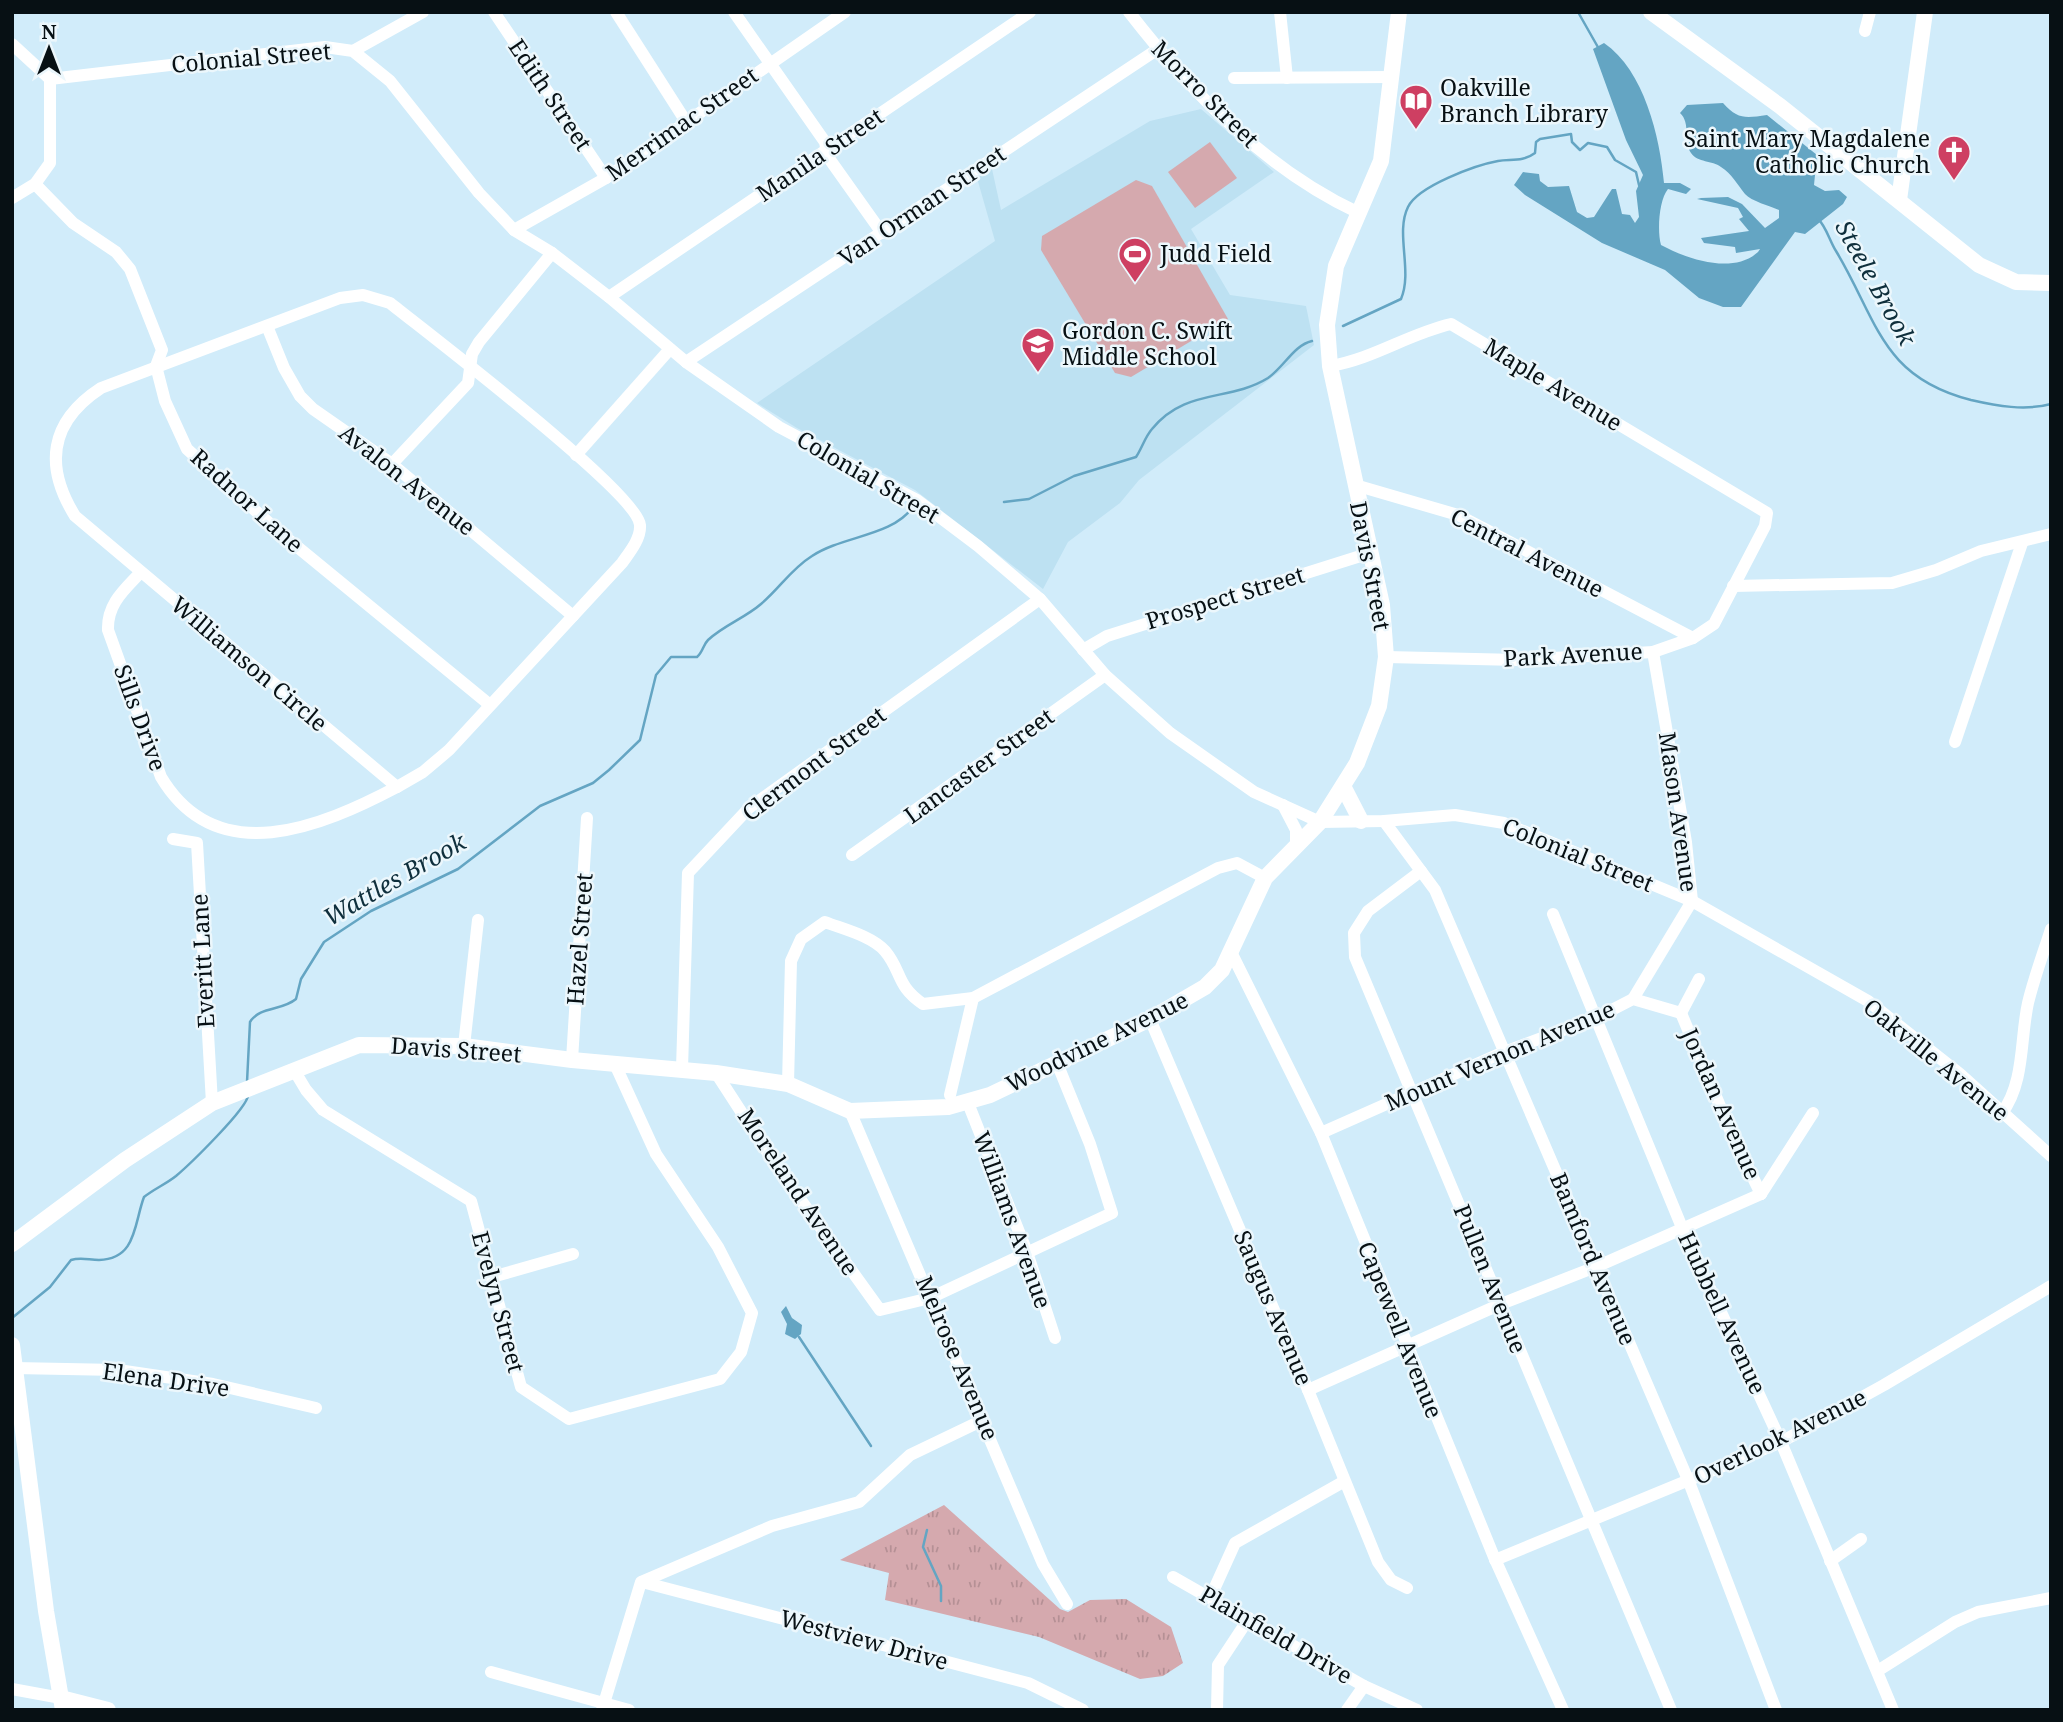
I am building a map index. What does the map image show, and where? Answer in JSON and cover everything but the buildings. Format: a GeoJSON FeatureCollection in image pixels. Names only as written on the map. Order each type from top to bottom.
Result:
{"type":"FeatureCollection","features":[{"type":"Feature","properties":{"kind":"main road","name":"Davis Street"},"geometry":{"type":"LineString","coordinates":[[1265,878],[1320,822],[1357,763],[1379,706],[1386,657],[1382,605],[1330,366],[1327,326],[1336,266],[1381,161],[1399,12]]}},
{"type":"Feature","properties":{"kind":"main road"},"geometry":{"type":"LineString","coordinates":[[1651,12],[1780,106],[1979,265],[2016,282],[2051,283]]}},
{"type":"Feature","properties":{"kind":"main road"},"geometry":{"type":"LineString","coordinates":[[1899,200],[1925,12]]}},
{"type":"Feature","properties":{"kind":"main road"},"geometry":{"type":"LineString","coordinates":[[1343,786],[1360,821]]}},
{"type":"Feature","properties":{"kind":"main road","name":"Woodvine Avenue"},"geometry":{"type":"LineString","coordinates":[[949,1101],[968,1103],[1150,1019],[1205,988],[1222,970],[1265,878]]}},
{"type":"Feature","properties":{"kind":"main road","name":"Davis Street"},"geometry":{"type":"LineString","coordinates":[[12,1244],[125,1160],[217,1101],[359,1045],[464,1046],[572,1060],[716,1073],[788,1084],[850,1111],[949,1101]]}},
{"type":"Feature","properties":{"kind":"main road"},"geometry":{"type":"LineString","coordinates":[[12,1345],[62,1704],[108,1710]]}},
{"type":"Feature","properties":{"kind":"street"},"geometry":{"type":"LineString","coordinates":[[353,51],[423,12]]}},
{"type":"Feature","properties":{"kind":"street","name":"Edith Street"},"geometry":{"type":"LineString","coordinates":[[494,12],[606,178]]}},
{"type":"Feature","properties":{"kind":"street"},"geometry":{"type":"LineString","coordinates":[[616,12],[685,120]]}},
{"type":"Feature","properties":{"kind":"street"},"geometry":{"type":"LineString","coordinates":[[734,12],[825,142],[828,158],[881,233]]}},
{"type":"Feature","properties":{"kind":"street","name":"Merrimac Street"},"geometry":{"type":"LineString","coordinates":[[514,230],[606,178],[685,120],[845,12]]}},
{"type":"Feature","properties":{"kind":"street","name":"Manila Street"},"geometry":{"type":"LineString","coordinates":[[609,297],[1030,12]]}},
{"type":"Feature","properties":{"kind":"street","name":"Morro Street"},"geometry":{"type":"LineString","coordinates":[[1129,12],[1158,50],[1247,140],[1331,200],[1359,213]]}},
{"type":"Feature","properties":{"kind":"street"},"geometry":{"type":"LineString","coordinates":[[1280,12],[1287,78]]}},
{"type":"Feature","properties":{"kind":"street"},"geometry":{"type":"LineString","coordinates":[[1865,31],[1870,12]]}},
{"type":"Feature","properties":{"kind":"street"},"geometry":{"type":"LineString","coordinates":[[12,44],[50,79],[50,163],[35,184],[12,198]]}},
{"type":"Feature","properties":{"kind":"street","name":"Colonial Street"},"geometry":{"type":"LineString","coordinates":[[50,79],[325,47],[353,51],[390,81],[479,193],[514,230],[552,253],[686,362],[779,427],[917,500],[978,546],[1040,600],[1105,676],[1170,733],[1254,792],[1320,822],[1384,821],[1455,815],[1504,823],[1692,901],[1816,972]]}},
{"type":"Feature","properties":{"kind":"street","name":"Van Orman Street"},"geometry":{"type":"LineString","coordinates":[[686,362],[1158,50]]}},
{"type":"Feature","properties":{"kind":"street"},"geometry":{"type":"LineString","coordinates":[[1234,78],[1392,77]]}},
{"type":"Feature","properties":{"kind":"street","name":"Radnor Lane"},"geometry":{"type":"LineString","coordinates":[[35,184],[73,223],[123,259],[137,284],[162,349],[156,366],[174,425],[187,449],[211,474],[490,705]]}},
{"type":"Feature","properties":{"kind":"street"},"geometry":{"type":"LineString","coordinates":[[392,464],[468,383],[472,354],[479,342],[552,253]]}},
{"type":"Feature","properties":{"kind":"street","name":"Williamson Circle"},"geometry":{"type":"LineString","coordinates":[[363,295],[376,298],[390,303],[576,455],[622,496],[637,515],[641,526],[634,545],[622,563],[449,750],[423,772],[397,787],[75,516],[60,491],[55,465],[57,444],[63,427],[85,399],[101,388],[156,366],[340,298],[363,295]]}},
{"type":"Feature","properties":{"kind":"street","name":"Maple Avenue"},"geometry":{"type":"LineString","coordinates":[[1330,366],[1359,361],[1424,330],[1451,324],[1767,513]]}},
{"type":"Feature","properties":{"kind":"street","name":"Avalon Avenue"},"geometry":{"type":"LineString","coordinates":[[267,326],[300,396],[313,409],[392,464],[573,616]]}},
{"type":"Feature","properties":{"kind":"street"},"geometry":{"type":"LineString","coordinates":[[576,455],[670,349]]}},
{"type":"Feature","properties":{"kind":"street","name":"Central Avenue"},"geometry":{"type":"LineString","coordinates":[[1354,485],[1458,515],[1693,638]]}},
{"type":"Feature","properties":{"kind":"street","name":"Park Avenue"},"geometry":{"type":"LineString","coordinates":[[1386,657],[1518,660],[1653,652],[1693,638],[1714,624],[1765,526],[1767,513]]}},
{"type":"Feature","properties":{"kind":"street"},"geometry":{"type":"LineString","coordinates":[[1732,586],[1892,583],[1936,570],[1981,551],[2022,544],[2051,534]]}},
{"type":"Feature","properties":{"kind":"street"},"geometry":{"type":"LineString","coordinates":[[1955,742],[2022,544]]}},
{"type":"Feature","properties":{"kind":"street","name":"Prospect Street"},"geometry":{"type":"LineString","coordinates":[[1083,650],[1107,636],[1370,553]]}},
{"type":"Feature","properties":{"kind":"street","name":"Sills Drive"},"geometry":{"type":"LineString","coordinates":[[140,573],[111,606],[107,616],[108,630],[160,777],[170,793],[187,808],[223,831],[277,832],[312,825],[397,787]]}},
{"type":"Feature","properties":{"kind":"street","name":"Clermont Street"},"geometry":{"type":"LineString","coordinates":[[682,1069],[688,873],[749,808],[1040,600]]}},
{"type":"Feature","properties":{"kind":"street","name":"Mason Avenue"},"geometry":{"type":"LineString","coordinates":[[1633,999],[1692,901],[1686,842],[1653,652]]}},
{"type":"Feature","properties":{"kind":"street","name":"Lancaster Street"},"geometry":{"type":"LineString","coordinates":[[852,855],[1105,676]]}},
{"type":"Feature","properties":{"kind":"street"},"geometry":{"type":"LineString","coordinates":[[1283,805],[1296,830],[1296,847]]}},
{"type":"Feature","properties":{"kind":"street","name":"Hazel Street"},"geometry":{"type":"LineString","coordinates":[[572,1060],[587,818]]}},
{"type":"Feature","properties":{"kind":"street","name":"Bamford Avenue"},"geometry":{"type":"LineString","coordinates":[[1384,821],[1435,890],[1689,1482],[1776,1710]]}},
{"type":"Feature","properties":{"kind":"street","name":"Everitt Lane"},"geometry":{"type":"LineString","coordinates":[[173,839],[197,843],[217,1101]]}},
{"type":"Feature","properties":{"kind":"street"},"geometry":{"type":"LineString","coordinates":[[788,1084],[791,961],[801,939],[825,922],[855,933],[885,951],[908,994],[923,1004],[973,998],[1218,868],[1237,863],[1265,878]]}},
{"type":"Feature","properties":{"kind":"street","name":"Pullen Avenue"},"geometry":{"type":"LineString","coordinates":[[1421,871],[1368,911],[1354,933],[1355,957],[1671,1710]]}},
{"type":"Feature","properties":{"kind":"street","name":"Hubbell Avenue"},"geometry":{"type":"LineString","coordinates":[[1553,914],[1598,1017],[1683,1230],[1782,1442],[1822,1534],[1830,1561],[1879,1670],[1893,1710]]}},
{"type":"Feature","properties":{"kind":"street"},"geometry":{"type":"LineString","coordinates":[[464,1046],[478,920]]}},
{"type":"Feature","properties":{"kind":"street"},"geometry":{"type":"LineString","coordinates":[[2002,1113],[2013,1098],[2017,1084],[2029,1000],[2051,929]]}},
{"type":"Feature","properties":{"kind":"street","name":"Capewell Avenue"},"geometry":{"type":"LineString","coordinates":[[1231,952],[1321,1133],[1495,1560],[1563,1710]]}},
{"type":"Feature","properties":{"kind":"street","name":"Oakville Avenue"},"geometry":{"type":"LineString","coordinates":[[1816,972],[1868,1001],[2051,1156]]}},
{"type":"Feature","properties":{"kind":"street"},"geometry":{"type":"LineString","coordinates":[[1681,1013],[1699,979]]}},
{"type":"Feature","properties":{"kind":"street"},"geometry":{"type":"LineString","coordinates":[[949,1101],[973,998]]}},
{"type":"Feature","properties":{"kind":"street","name":"Mount Vernon Avenue"},"geometry":{"type":"LineString","coordinates":[[1321,1133],[1504,1052],[1598,1017],[1633,999],[1681,1013]]}},
{"type":"Feature","properties":{"kind":"street","name":"Jordan Avenue"},"geometry":{"type":"LineString","coordinates":[[1681,1013],[1733,1137],[1762,1194]]}},
{"type":"Feature","properties":{"kind":"street","name":"Saugus Avenue"},"geometry":{"type":"LineString","coordinates":[[1150,1019],[1378,1562],[1391,1580],[1407,1588]]}},
{"type":"Feature","properties":{"kind":"street","name":"Evelyn Street"},"geometry":{"type":"LineString","coordinates":[[294,1070],[323,1110],[471,1201],[521,1387],[569,1419],[720,1379],[741,1352],[752,1313],[718,1247],[656,1154],[614,1062]]}},
{"type":"Feature","properties":{"kind":"street"},"geometry":{"type":"LineString","coordinates":[[930,1298],[1112,1213],[1090,1144],[1057,1063]]}},
{"type":"Feature","properties":{"kind":"street","name":"Moreland Avenue"},"geometry":{"type":"LineString","coordinates":[[716,1073],[777,1167],[880,1310],[930,1298]]}},
{"type":"Feature","properties":{"kind":"street","name":"Williams Avenue"},"geometry":{"type":"LineString","coordinates":[[968,1103],[1027,1252],[1055,1338]]}},
{"type":"Feature","properties":{"kind":"street","name":"Melrose Avenue"},"geometry":{"type":"LineString","coordinates":[[850,1111],[984,1420],[1043,1564],[1067,1604]]}},
{"type":"Feature","properties":{"kind":"street"},"geometry":{"type":"LineString","coordinates":[[1308,1390],[1501,1304],[1598,1266],[1762,1194],[1813,1113]]}},
{"type":"Feature","properties":{"kind":"street"},"geometry":{"type":"LineString","coordinates":[[492,1278],[573,1254]]}},
{"type":"Feature","properties":{"kind":"street","name":"Overlook Avenue"},"geometry":{"type":"LineString","coordinates":[[1495,1560],[1782,1442],[2051,1286]]}},
{"type":"Feature","properties":{"kind":"street","name":"Elena Drive"},"geometry":{"type":"LineString","coordinates":[[15,1368],[118,1370],[213,1384],[316,1408]]}},
{"type":"Feature","properties":{"kind":"street"},"geometry":{"type":"LineString","coordinates":[[603,1706],[641,1581],[772,1526],[859,1502],[910,1455],[984,1420]]}},
{"type":"Feature","properties":{"kind":"street"},"geometry":{"type":"LineString","coordinates":[[1211,1596],[1235,1543],[1343,1482]]}},
{"type":"Feature","properties":{"kind":"street"},"geometry":{"type":"LineString","coordinates":[[1830,1561],[1861,1539]]}},
{"type":"Feature","properties":{"kind":"street","name":"Plainfield Drive"},"geometry":{"type":"LineString","coordinates":[[1173,1577],[1250,1618],[1364,1686],[1417,1710]]}},
{"type":"Feature","properties":{"kind":"street","name":"Westview Drive"},"geometry":{"type":"LineString","coordinates":[[641,1581],[1028,1683],[1083,1710]]}},
{"type":"Feature","properties":{"kind":"street"},"geometry":{"type":"LineString","coordinates":[[1879,1670],[1955,1622],[1978,1612],[2051,1598]]}},
{"type":"Feature","properties":{"kind":"street"},"geometry":{"type":"LineString","coordinates":[[1217,1710],[1218,1665],[1250,1618]]}},
{"type":"Feature","properties":{"kind":"street"},"geometry":{"type":"LineString","coordinates":[[491,1672],[603,1706],[629,1710]]}},
{"type":"Feature","properties":{"kind":"street"},"geometry":{"type":"LineString","coordinates":[[1347,1710],[1364,1686]]}},
{"type":"Feature","properties":{"kind":"street"},"geometry":{"type":"LineString","coordinates":[[12,1689],[62,1704]]}},
{"type":"Feature","properties":{"kind":"shaded area","name":"Gordon C. Swift Middle School"},"geometry":{"type":"Polygon","coordinates":[[[1201,109],[1274,172],[1191,229],[1230,295],[1306,306],[1314,345],[1139,480],[1120,503],[1068,542],[1043,589],[915,490],[797,428],[757,403],[995,241],[977,178],[992,169],[1001,210],[1150,121],[1201,109]]]}},
{"type":"Feature","properties":{"kind":"green space"},"geometry":{"type":"Polygon","coordinates":[[[1210,142],[1237,178],[1195,208],[1168,172],[1210,142]]]}},
{"type":"Feature","properties":{"kind":"green space","name":"Judd Field"},"geometry":{"type":"Polygon","coordinates":[[[1136,180],[1152,186],[1228,319],[1131,377],[1115,373],[1041,250],[1042,236],[1136,180]]]}},
{"type":"Feature","properties":{"kind":"green space"},"geometry":{"type":"Polygon","coordinates":[[[944,1505],[1060,1609],[1068,1612],[1090,1600],[1126,1599],[1171,1627],[1183,1663],[1163,1676],[1140,1679],[1039,1637],[885,1600],[889,1573],[840,1560],[944,1505]]]}},
{"type":"Feature","properties":{"kind":"water"},"geometry":{"type":"Polygon","coordinates":[[[1604,43],[1618,55],[1640,87],[1659,146],[1664,183],[1680,183],[1691,189],[1686,194],[1668,189],[1665,194],[1660,216],[1661,245],[1697,259],[1723,264],[1748,259],[1758,252],[1760,249],[1736,253],[1735,247],[1704,243],[1701,238],[1749,231],[1739,219],[1743,217],[1738,208],[1697,199],[1701,198],[1728,197],[1742,204],[1765,228],[1779,218],[1779,210],[1748,197],[1725,170],[1691,153],[1685,122],[1680,113],[1687,105],[1723,103],[1738,115],[1767,115],[1817,155],[1814,185],[1825,191],[1839,190],[1847,197],[1843,204],[1805,234],[1795,232],[1741,307],[1723,307],[1699,298],[1665,270],[1602,243],[1525,195],[1514,185],[1523,172],[1539,174],[1540,181],[1548,187],[1569,186],[1577,212],[1587,218],[1594,217],[1612,189],[1616,189],[1622,214],[1630,215],[1635,223],[1639,217],[1636,191],[1643,175],[1626,140],[1593,49],[1604,43]]]}},
{"type":"Feature","properties":{"kind":"water"},"geometry":{"type":"Polygon","coordinates":[[[786,1306],[792,1318],[802,1325],[801,1334],[795,1339],[785,1334],[787,1324],[781,1312],[786,1306]]]}},
{"type":"Feature","properties":{"kind":"waterway","name":"Steele Brook"},"geometry":{"type":"LineString","coordinates":[[1578,12],[1599,49]]}},
{"type":"Feature","properties":{"kind":"waterway","name":"Wattles Brook"},"geometry":{"type":"LineString","coordinates":[[1343,326],[1401,299],[1405,276],[1404,217],[1414,199],[1435,184],[1488,163],[1526,158],[1535,153],[1536,142],[1540,139],[1571,134],[1572,142],[1580,150],[1588,143],[1607,147],[1615,160],[1636,172],[1639,185]]}},
{"type":"Feature","properties":{"kind":"waterway","name":"Steele Brook"},"geometry":{"type":"LineString","coordinates":[[1818,219],[1885,343],[1918,377],[1941,390],[1971,400],[2001,406],[2051,404]]}},
{"type":"Feature","properties":{"kind":"waterway","name":"Wattles Brook"},"geometry":{"type":"LineString","coordinates":[[1004,502],[1029,499],[1074,476],[1136,457],[1150,432],[1165,416],[1193,401],[1238,390],[1268,378],[1294,352],[1312,341]]}},
{"type":"Feature","properties":{"kind":"waterway","name":"Wattles Brook"},"geometry":{"type":"LineString","coordinates":[[247,1082],[250,1022],[259,1013],[296,999],[301,979],[324,942],[371,911],[458,869],[540,806],[593,783],[640,740],[656,675],[671,657],[697,657],[708,640],[761,604],[812,556],[892,524],[912,508]]}},
{"type":"Feature","properties":{"kind":"waterway","name":"Wattles Brook"},"geometry":{"type":"LineString","coordinates":[[12,1318],[50,1287],[71,1260],[99,1260],[121,1253],[132,1238],[144,1197],[193,1161],[239,1112],[248,1095]]}},
{"type":"Feature","properties":{"kind":"waterway"},"geometry":{"type":"LineString","coordinates":[[799,1337],[871,1446]]}},
{"type":"Feature","properties":{"kind":"waterway"},"geometry":{"type":"LineString","coordinates":[[927,1530],[923,1547],[941,1586],[941,1601]]}},
{"type":"Feature","properties":{"kind":"place","name":"Oakville Branch Library"},"geometry":{"type":"Point","coordinates":[1416,131]}},
{"type":"Feature","properties":{"kind":"place","name":"Saint Mary Magdalene Catholic Church"},"geometry":{"type":"Point","coordinates":[1954,182]}},
{"type":"Feature","properties":{"kind":"place","name":"Judd Field"},"geometry":{"type":"Point","coordinates":[1135,284]}},
{"type":"Feature","properties":{"kind":"place","name":"Gordon C. Swift Middle School"},"geometry":{"type":"Point","coordinates":[1038,374]}}]}
